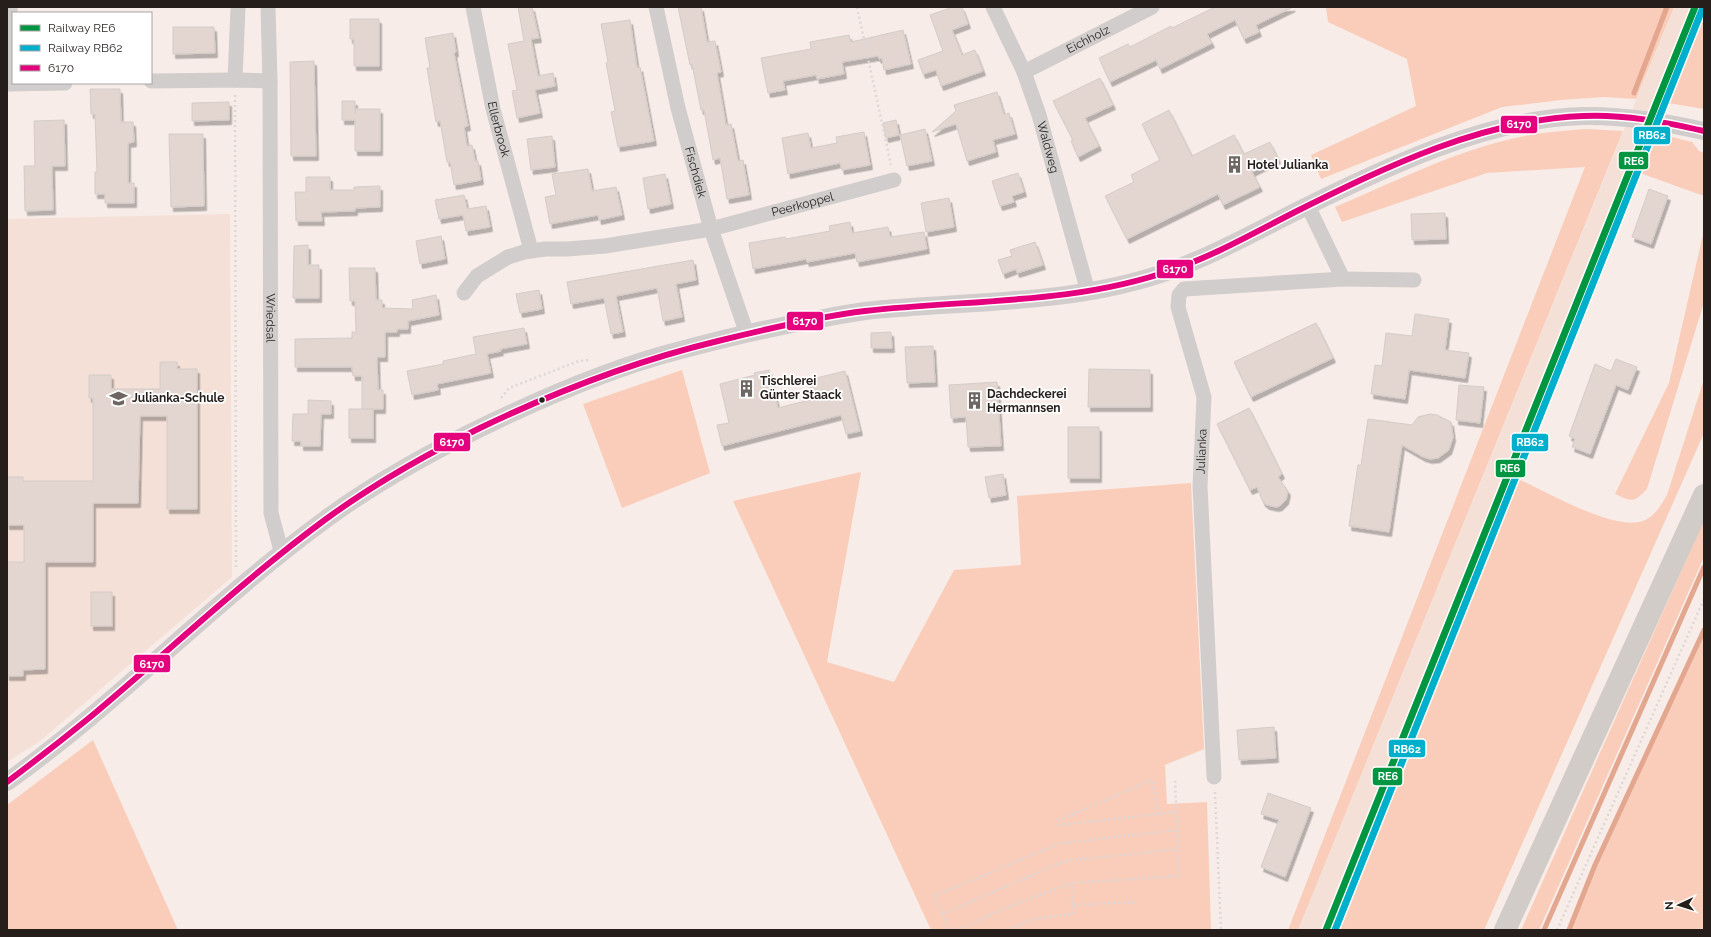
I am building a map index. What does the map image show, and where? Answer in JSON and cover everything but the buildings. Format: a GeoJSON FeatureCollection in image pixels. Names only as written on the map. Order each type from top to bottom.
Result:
{"type":"FeatureCollection","features":[{"type":"Feature","properties":{"kind":"highway"},"geometry":{"type":"LineString","coordinates":[[1506,930],[1704,495]]}},
{"type":"Feature","properties":{"kind":"street"},"geometry":{"type":"LineString","coordinates":[[9,84],[10,7]]}},
{"type":"Feature","properties":{"kind":"street"},"geometry":{"type":"LineString","coordinates":[[235,80],[238,7]]}},
{"type":"Feature","properties":{"kind":"street","name":"Wriedsal"},"geometry":{"type":"LineString","coordinates":[[268,7],[270,81],[271,513],[282,554]]}},
{"type":"Feature","properties":{"kind":"street","name":"Ellerbrook"},"geometry":{"type":"LineString","coordinates":[[473,7],[493,109],[531,250]]}},
{"type":"Feature","properties":{"kind":"street","name":"Fischdiek"},"geometry":{"type":"LineString","coordinates":[[656,7],[678,108],[711,229],[747,334]]}},
{"type":"Feature","properties":{"kind":"street","name":"Waldweg"},"geometry":{"type":"LineString","coordinates":[[993,7],[1024,72],[1039,115],[1088,292]]}},
{"type":"Feature","properties":{"kind":"street","name":"Eichholz"},"geometry":{"type":"LineString","coordinates":[[1024,72],[1152,7]]}},
{"type":"Feature","properties":{"kind":"street"},"geometry":{"type":"LineString","coordinates":[[152,82],[235,80],[270,81]]}},
{"type":"Feature","properties":{"kind":"street"},"geometry":{"type":"LineString","coordinates":[[7,782],[46,754],[240,588],[325,519],[361,495],[451,442],[543,398],[582,382],[677,350],[787,325],[861,311],[1041,299],[1115,288],[1170,271],[1203,258],[1308,206],[1424,153],[1470,136],[1531,122],[1582,116],[1630,118],[1697,129]]}},
{"type":"Feature","properties":{"kind":"street","name":"Peerkoppel"},"geometry":{"type":"LineString","coordinates":[[711,229],[894,180]]}},
{"type":"Feature","properties":{"kind":"street"},"geometry":{"type":"LineString","coordinates":[[1308,206],[1343,279]]}},
{"type":"Feature","properties":{"kind":"street"},"geometry":{"type":"LineString","coordinates":[[464,293],[477,276],[500,261],[516,254],[531,250],[605,246],[711,229]]}},
{"type":"Feature","properties":{"kind":"street","name":"Julianka"},"geometry":{"type":"LineString","coordinates":[[1214,777],[1200,486],[1204,397],[1178,307],[1179,295],[1184,289],[1343,279],[1414,280]]}},
{"type":"Feature","properties":{"kind":"path"},"geometry":{"type":"LineString","coordinates":[[857,7],[894,180]]}},
{"type":"Feature","properties":{"kind":"path"},"geometry":{"type":"LineString","coordinates":[[235,80],[235,565],[240,588]]}},
{"type":"Feature","properties":{"kind":"path"},"geometry":{"type":"LineString","coordinates":[[500,400],[509,388],[579,361],[593,360]]}},
{"type":"Feature","properties":{"kind":"path"},"geometry":{"type":"LineString","coordinates":[[1557,930],[1704,599]]}},
{"type":"Feature","properties":{"kind":"path"},"geometry":{"type":"LineString","coordinates":[[1214,777],[1221,930]]}},
{"type":"Feature","properties":{"kind":"path"},"geometry":{"type":"LineString","coordinates":[[1158,814],[1152,780],[1059,820],[1059,826],[1176,812]]}},
{"type":"Feature","properties":{"kind":"path"},"geometry":{"type":"LineString","coordinates":[[957,930],[1013,905],[1072,883],[1179,876],[1175,781]]}},
{"type":"Feature","properties":{"kind":"path"},"geometry":{"type":"LineString","coordinates":[[949,930],[934,896],[1063,843],[1177,830]]}},
{"type":"Feature","properties":{"kind":"path"},"geometry":{"type":"LineString","coordinates":[[943,914],[1066,861],[1178,848]]}},
{"type":"Feature","properties":{"kind":"path"},"geometry":{"type":"LineString","coordinates":[[1006,930],[1033,920],[1073,914],[1072,883]]}},
{"type":"Feature","properties":{"kind":"path"},"geometry":{"type":"LineString","coordinates":[[1073,905],[1136,902]]}},
{"type":"Feature","properties":{"kind":"shaded area"},"geometry":{"type":"Polygon","coordinates":[[[1326,7],[1674,7],[1636,99],[1604,97],[1561,100],[1502,107],[1321,179],[1311,155],[1416,106],[1407,59],[1328,22],[1326,7]]]}},
{"type":"Feature","properties":{"kind":"shaded area"},"geometry":{"type":"Polygon","coordinates":[[[1674,7],[1704,7],[1704,13],[1338,930],[1298,930],[1674,7]]]}},
{"type":"Feature","properties":{"kind":"shaded area"},"geometry":{"type":"Polygon","coordinates":[[[1704,13],[1704,109],[1668,103],[1704,13]]]}},
{"type":"Feature","properties":{"kind":"shaded area"},"geometry":{"type":"Polygon","coordinates":[[[1586,129],[1623,131],[1298,930],[1288,930],[1585,167],[1487,173],[1342,222],[1335,207],[1441,161],[1485,146],[1527,136],[1586,129]]]}},
{"type":"Feature","properties":{"kind":"shaded area"},"geometry":{"type":"Polygon","coordinates":[[[1656,133],[1692,142],[1699,151],[1704,153],[1704,196],[1640,173],[1656,133]]]}},
{"type":"Feature","properties":{"kind":"shaded area","name":"Julianka-Schule"},"geometry":{"type":"Polygon","coordinates":[[[230,214],[232,577],[40,741],[7,762],[7,219],[230,214]]]}},
{"type":"Feature","properties":{"kind":"shaded area"},"geometry":{"type":"Polygon","coordinates":[[[1704,230],[1704,302],[1647,489],[1639,497],[1629,500],[1615,494],[1669,383],[1704,230]]]}},
{"type":"Feature","properties":{"kind":"shaded area"},"geometry":{"type":"Polygon","coordinates":[[[682,370],[710,473],[622,508],[583,404],[682,370]]]}},
{"type":"Feature","properties":{"kind":"shaded area"},"geometry":{"type":"Polygon","coordinates":[[[1704,379],[1704,433],[1484,930],[1338,930],[1518,479],[1563,501],[1601,516],[1618,521],[1633,523],[1649,518],[1655,513],[1667,495],[1704,379]]]}},
{"type":"Feature","properties":{"kind":"shaded area"},"geometry":{"type":"Polygon","coordinates":[[[861,472],[827,662],[894,682],[954,570],[1021,565],[1017,496],[1191,483],[1204,749],[1165,765],[1167,804],[1207,802],[1211,930],[931,930],[733,501],[861,472]]]}},
{"type":"Feature","properties":{"kind":"shaded area"},"geometry":{"type":"Polygon","coordinates":[[[1704,520],[1704,557],[1539,930],[1521,930],[1704,520]]]}},
{"type":"Feature","properties":{"kind":"shaded area"},"geometry":{"type":"Polygon","coordinates":[[[1704,634],[1704,930],[1571,930],[1597,866],[1704,634]]]}},
{"type":"Feature","properties":{"kind":"shaded area"},"geometry":{"type":"Polygon","coordinates":[[[93,740],[178,930],[7,930],[7,805],[93,740]]]}},
{"type":"Feature","properties":{"kind":"waterway"},"geometry":{"type":"LineString","coordinates":[[1634,93],[1667,7]]}},
{"type":"Feature","properties":{"kind":"waterway"},"geometry":{"type":"LineString","coordinates":[[1544,930],[1704,567]]}},
{"type":"Feature","properties":{"kind":"waterway"},"geometry":{"type":"LineString","coordinates":[[1569,930],[1595,865],[1704,630]]}},
{"type":"Feature","properties":{"kind":"rail line","name":"RE6"},"geometry":{"type":"LineString","coordinates":[[1326,930],[1695,7]]}},
{"type":"Feature","properties":{"kind":"rail line","name":"RB62"},"geometry":{"type":"LineString","coordinates":[[1335,930],[1702,10]]}},
{"type":"Feature","properties":{"kind":"transit line","name":"6170"},"geometry":{"type":"LineString","coordinates":[[7,782],[89,718],[295,542],[344,506],[401,470],[460,438],[509,414],[567,389],[687,349],[810,320],[865,311],[904,307],[1059,295],[1135,281],[1172,270],[1204,257],[1333,193],[1401,162],[1436,148],[1509,126],[1545,119],[1583,116],[1614,116],[1644,119],[1704,131]]}},
{"type":"Feature","properties":{"kind":"place","name":"Hotel Julianka"},"geometry":{"type":"Point","coordinates":[1234,165]}},
{"type":"Feature","properties":{"kind":"place","name":"Tischlerei Günter Staack"},"geometry":{"type":"Point","coordinates":[747,388]}},
{"type":"Feature","properties":{"kind":"place","name":"Julianka-Schule"},"geometry":{"type":"Point","coordinates":[119,398]}},
{"type":"Feature","properties":{"kind":"place","name":"Dachdeckerei Hermannsen"},"geometry":{"type":"Point","coordinates":[974,401]}}]}
